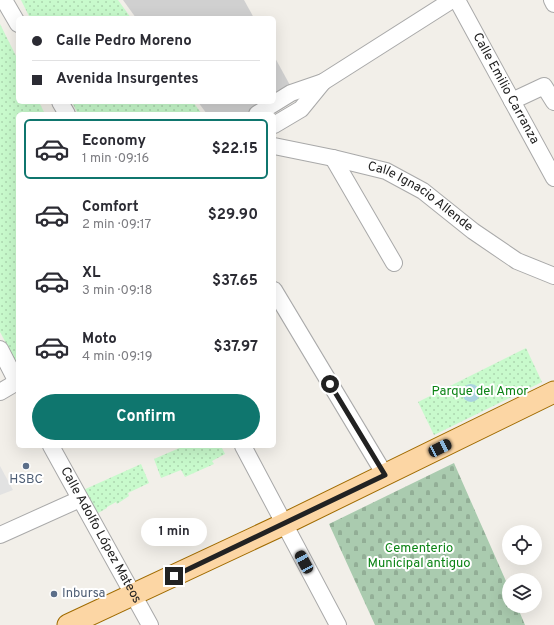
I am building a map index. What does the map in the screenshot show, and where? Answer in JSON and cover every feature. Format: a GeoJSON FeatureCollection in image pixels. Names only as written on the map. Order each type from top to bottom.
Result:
{"type":"FeatureCollection","features":[{"type":"Feature","properties":{"kind":"main road"},"geometry":{"type":"LineString","coordinates":[[68,625],[284,524],[554,392]]}},
{"type":"Feature","properties":{"kind":"street"},"geometry":{"type":"LineString","coordinates":[[4,0],[16,21]]}},
{"type":"Feature","properties":{"kind":"street"},"geometry":{"type":"LineString","coordinates":[[276,102],[291,93],[323,82],[452,0]]}},
{"type":"Feature","properties":{"kind":"street","name":"Calle Emilio Carranza"},"geometry":{"type":"LineString","coordinates":[[457,0],[554,178]]}},
{"type":"Feature","properties":{"kind":"street"},"geometry":{"type":"LineString","coordinates":[[552,0],[554,4]]}},
{"type":"Feature","properties":{"kind":"street"},"geometry":{"type":"LineString","coordinates":[[276,124],[300,109],[323,82]]}},
{"type":"Feature","properties":{"kind":"street"},"geometry":{"type":"LineString","coordinates":[[512,101],[544,86],[554,102]]}},
{"type":"Feature","properties":{"kind":"street"},"geometry":{"type":"LineString","coordinates":[[260,112],[273,104]]}},
{"type":"Feature","properties":{"kind":"street","name":"Calle Ignacio Allende"},"geometry":{"type":"LineString","coordinates":[[276,146],[333,158],[386,172],[423,191],[473,231],[517,261],[554,276]]}},
{"type":"Feature","properties":{"kind":"street"},"geometry":{"type":"LineString","coordinates":[[333,158],[394,263]]}},
{"type":"Feature","properties":{"kind":"street"},"geometry":{"type":"LineString","coordinates":[[276,294],[385,475]]}},
{"type":"Feature","properties":{"kind":"street"},"geometry":{"type":"LineString","coordinates":[[0,349],[16,379]]}},
{"type":"Feature","properties":{"kind":"street"},"geometry":{"type":"LineString","coordinates":[[0,392],[16,384]]}},
{"type":"Feature","properties":{"kind":"street","name":"Calle Adolfo López Mateos"},"geometry":{"type":"LineString","coordinates":[[52,448],[150,625]]}},
{"type":"Feature","properties":{"kind":"street"},"geometry":{"type":"LineString","coordinates":[[244,448],[338,625]]}},
{"type":"Feature","properties":{"kind":"street"},"geometry":{"type":"LineString","coordinates":[[0,535],[80,499]]}},
{"type":"Feature","properties":{"kind":"shaded area"},"geometry":{"type":"Polygon","coordinates":[[[123,0],[244,0],[253,16],[135,16],[123,0]]]}},
{"type":"Feature","properties":{"kind":"shaded area"},"geometry":{"type":"Polygon","coordinates":[[[276,60],[291,87],[276,96],[276,60]]]}},
{"type":"Feature","properties":{"kind":"shaded area"},"geometry":{"type":"Polygon","coordinates":[[[200,104],[262,104],[248,112],[206,112],[200,104]]]}},
{"type":"Feature","properties":{"kind":"shaded area"},"geometry":{"type":"Polygon","coordinates":[[[0,466],[13,490],[0,495],[0,466]]]}},
{"type":"Feature","properties":{"kind":"green space"},"geometry":{"type":"Polygon","coordinates":[[[21,0],[118,0],[130,16],[29,16],[21,0]]]}},
{"type":"Feature","properties":{"kind":"green space"},"geometry":{"type":"Polygon","coordinates":[[[0,24],[16,56],[16,104],[40,104],[44,112],[16,112],[16,361],[0,332],[0,24]]]}},
{"type":"Feature","properties":{"kind":"green space"},"geometry":{"type":"Polygon","coordinates":[[[73,104],[194,104],[200,112],[77,112],[73,104]]]}},
{"type":"Feature","properties":{"kind":"green space","name":"Parque del Amor"},"geometry":{"type":"Polygon","coordinates":[[[526,348],[542,382],[434,435],[418,402],[526,348]]]}},
{"type":"Feature","properties":{"kind":"green space"},"geometry":{"type":"Polygon","coordinates":[[[179,448],[222,448],[225,454],[212,461],[214,464],[185,477],[181,470],[161,478],[154,459],[179,448]]]}},
{"type":"Feature","properties":{"kind":"green space","name":"Cementerio Municipal antiguo"},"geometry":{"type":"Polygon","coordinates":[[[454,463],[502,573],[502,613],[520,613],[525,625],[375,625],[329,524],[454,463]]]}},
{"type":"Feature","properties":{"kind":"green space"},"geometry":{"type":"Polygon","coordinates":[[[141,464],[149,483],[128,493],[129,496],[117,504],[116,502],[93,516],[81,491],[141,464]]]}},
{"type":"Feature","properties":{"kind":"water"},"geometry":{"type":"Polygon","coordinates":[[[471,384],[477,387],[480,393],[477,399],[471,402],[465,399],[462,393],[465,387],[471,384]]]}},
{"type":"Feature","properties":{"kind":"place","name":"HSBC"},"geometry":{"type":"Point","coordinates":[26,466]}},
{"type":"Feature","properties":{"kind":"place","name":"Inbursa"},"geometry":{"type":"Point","coordinates":[54,594]}},
{"type":"Feature","properties":{"kind":"route"},"geometry":{"type":"LineString","coordinates":[[174,576],[385,475],[330,384]]}}]}
